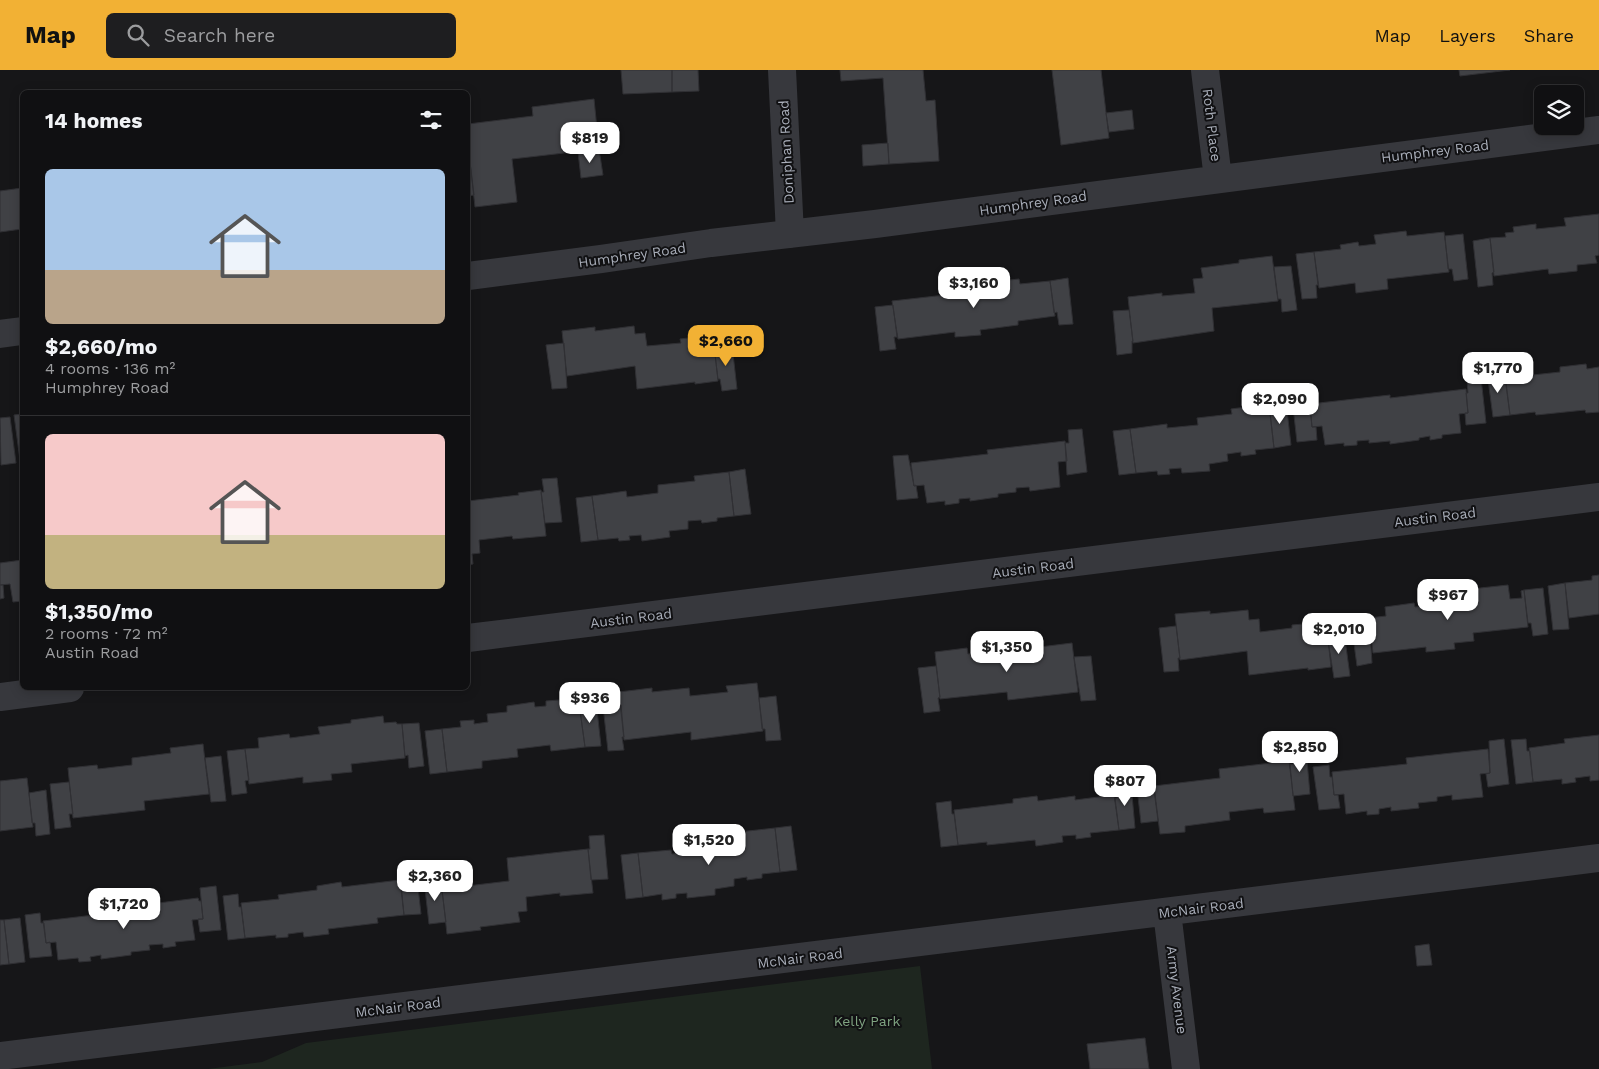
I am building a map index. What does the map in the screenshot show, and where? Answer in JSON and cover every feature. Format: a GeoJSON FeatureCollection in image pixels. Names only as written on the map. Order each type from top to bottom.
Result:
{"type":"FeatureCollection","features":[{"type":"Feature","properties":{"kind":"street","name":"Doniphan Road"},"geometry":{"type":"LineString","coordinates":[[782,70],[790,234]]}},
{"type":"Feature","properties":{"kind":"street","name":"Roth Place"},"geometry":{"type":"LineString","coordinates":[[1204,70],[1218,179]]}},
{"type":"Feature","properties":{"kind":"street","name":"Humphrey Road"},"geometry":{"type":"LineString","coordinates":[[470,276],[1599,130]]}},
{"type":"Feature","properties":{"kind":"street"},"geometry":{"type":"LineString","coordinates":[[0,334],[20,332]]}},
{"type":"Feature","properties":{"kind":"street","name":"Austin Road"},"geometry":{"type":"LineString","coordinates":[[470,638],[1599,497]]}},
{"type":"Feature","properties":{"kind":"street"},"geometry":{"type":"LineString","coordinates":[[0,696],[52,690]]}},
{"type":"Feature","properties":{"kind":"street","name":"McNair Road"},"geometry":{"type":"LineString","coordinates":[[0,1056],[1599,858]]}},
{"type":"Feature","properties":{"kind":"street","name":"Army Avenue"},"geometry":{"type":"LineString","coordinates":[[1167,912],[1186,1069]]}},
{"type":"Feature","properties":{"kind":"green space","name":"Kelly Park"},"geometry":{"type":"Polygon","coordinates":[[[920,966],[932,1069],[208,1069],[262,1062],[306,1043],[920,966]]]}},
{"type":"Feature","properties":{"kind":"building"},"geometry":{"type":"Polygon","coordinates":[[[621,70],[672,70],[672,92],[623,94],[621,70]]]}},
{"type":"Feature","properties":{"kind":"building"},"geometry":{"type":"Polygon","coordinates":[[[672,70],[698,70],[699,91],[672,92],[672,70]]]}},
{"type":"Feature","properties":{"kind":"building"},"geometry":{"type":"Polygon","coordinates":[[[840,70],[923,70],[926,101],[935,100],[939,161],[889,164],[883,78],[841,81],[840,70]]]}},
{"type":"Feature","properties":{"kind":"building"},"geometry":{"type":"Polygon","coordinates":[[[1052,70],[1101,70],[1109,138],[1061,145],[1052,70]]]}},
{"type":"Feature","properties":{"kind":"building"},"geometry":{"type":"Polygon","coordinates":[[[1459,70],[1510,70],[1460,76],[1459,70]]]}},
{"type":"Feature","properties":{"kind":"building"},"geometry":{"type":"Polygon","coordinates":[[[594,99],[599,149],[512,159],[517,202],[475,207],[470,162],[470,124],[533,116],[532,107],[594,99]]]}},
{"type":"Feature","properties":{"kind":"building"},"geometry":{"type":"Polygon","coordinates":[[[1132,110],[1134,129],[1109,132],[1106,113],[1132,110]]]}},
{"type":"Feature","properties":{"kind":"building"},"geometry":{"type":"Polygon","coordinates":[[[888,143],[889,164],[863,166],[862,145],[888,143]]]}},
{"type":"Feature","properties":{"kind":"building"},"geometry":{"type":"Polygon","coordinates":[[[599,149],[603,175],[581,178],[578,152],[599,149]]]}},
{"type":"Feature","properties":{"kind":"building"},"geometry":{"type":"Polygon","coordinates":[[[470,162],[474,195],[470,196],[470,162]]]}},
{"type":"Feature","properties":{"kind":"building"},"geometry":{"type":"Polygon","coordinates":[[[20,188],[20,229],[0,232],[0,191],[20,188]]]}},
{"type":"Feature","properties":{"kind":"building"},"geometry":{"type":"Polygon","coordinates":[[[1599,214],[1599,255],[1595,256],[1597,263],[1577,265],[1577,271],[1549,274],[1548,269],[1494,276],[1490,238],[1506,237],[1505,233],[1514,232],[1513,227],[1536,224],[1536,229],[1566,226],[1564,218],[1599,214]]]}},
{"type":"Feature","properties":{"kind":"building"},"geometry":{"type":"Polygon","coordinates":[[[1406,231],[1407,236],[1444,232],[1449,272],[1387,279],[1388,289],[1356,293],[1355,283],[1319,288],[1314,252],[1341,249],[1340,245],[1358,242],[1359,246],[1376,244],[1374,235],[1406,231]]]}},
{"type":"Feature","properties":{"kind":"building"},"geometry":{"type":"Polygon","coordinates":[[[1463,234],[1468,279],[1454,281],[1452,269],[1448,269],[1445,236],[1463,234]]]}},
{"type":"Feature","properties":{"kind":"building"},"geometry":{"type":"Polygon","coordinates":[[[1490,238],[1494,272],[1492,273],[1493,285],[1478,287],[1473,241],[1490,238]]]}},
{"type":"Feature","properties":{"kind":"building"},"geometry":{"type":"Polygon","coordinates":[[[1314,252],[1318,285],[1316,285],[1317,298],[1302,299],[1296,254],[1314,252]]]}},
{"type":"Feature","properties":{"kind":"building"},"geometry":{"type":"Polygon","coordinates":[[[1272,256],[1278,301],[1212,308],[1214,331],[1133,343],[1128,297],[1162,293],[1162,296],[1195,293],[1193,279],[1203,278],[1201,268],[1239,263],[1239,260],[1272,256]]]}},
{"type":"Feature","properties":{"kind":"building"},"geometry":{"type":"Polygon","coordinates":[[[1291,266],[1297,310],[1282,312],[1281,299],[1278,299],[1274,267],[1291,266]]]}},
{"type":"Feature","properties":{"kind":"building"},"geometry":{"type":"Polygon","coordinates":[[[1068,278],[1073,324],[1059,325],[1057,312],[1054,313],[1050,281],[1068,278]]]}},
{"type":"Feature","properties":{"kind":"building"},"geometry":{"type":"Polygon","coordinates":[[[1019,279],[1020,284],[1050,281],[1055,316],[1018,321],[1018,325],[980,330],[981,335],[955,337],[955,332],[898,339],[892,301],[963,293],[962,285],[1019,279]]]}},
{"type":"Feature","properties":{"kind":"building"},"geometry":{"type":"Polygon","coordinates":[[[893,305],[897,337],[894,337],[896,349],[880,351],[875,307],[893,305]]]}},
{"type":"Feature","properties":{"kind":"building"},"geometry":{"type":"Polygon","coordinates":[[[1129,310],[1133,341],[1132,353],[1117,355],[1113,311],[1129,310]]]}},
{"type":"Feature","properties":{"kind":"building"},"geometry":{"type":"Polygon","coordinates":[[[634,326],[635,334],[645,333],[647,346],[681,343],[680,339],[713,335],[718,381],[637,389],[635,366],[567,376],[562,331],[595,327],[595,331],[634,326]]]}},
{"type":"Feature","properties":{"kind":"building"},"geometry":{"type":"Polygon","coordinates":[[[564,343],[567,388],[552,389],[546,345],[564,343]]]}},
{"type":"Feature","properties":{"kind":"building"},"geometry":{"type":"Polygon","coordinates":[[[732,345],[737,389],[722,391],[720,379],[718,379],[714,347],[732,345]]]}},
{"type":"Feature","properties":{"kind":"building"},"geometry":{"type":"Polygon","coordinates":[[[1586,364],[1587,369],[1599,367],[1599,412],[1586,413],[1585,410],[1536,415],[1535,412],[1510,415],[1505,378],[1560,372],[1560,367],[1586,364]]]}},
{"type":"Feature","properties":{"kind":"building"},"geometry":{"type":"Polygon","coordinates":[[[1502,370],[1503,383],[1506,382],[1510,415],[1493,417],[1487,372],[1502,370]]]}},
{"type":"Feature","properties":{"kind":"building"},"geometry":{"type":"Polygon","coordinates":[[[1481,378],[1486,423],[1466,425],[1465,413],[1468,413],[1467,380],[1481,378]]]}},
{"type":"Feature","properties":{"kind":"building"},"geometry":{"type":"Polygon","coordinates":[[[1466,389],[1468,413],[1459,414],[1461,433],[1442,435],[1442,438],[1430,440],[1430,436],[1419,438],[1419,440],[1390,444],[1390,441],[1369,443],[1369,440],[1357,441],[1357,445],[1344,446],[1344,443],[1325,445],[1322,426],[1312,427],[1310,404],[1390,395],[1390,398],[1466,389]]]}},
{"type":"Feature","properties":{"kind":"building"},"geometry":{"type":"Polygon","coordinates":[[[1306,396],[1308,409],[1310,408],[1312,427],[1316,427],[1317,440],[1297,442],[1292,398],[1306,396]]]}},
{"type":"Feature","properties":{"kind":"building"},"geometry":{"type":"Polygon","coordinates":[[[1286,402],[1291,445],[1274,448],[1269,404],[1286,402]]]}},
{"type":"Feature","properties":{"kind":"building"},"geometry":{"type":"Polygon","coordinates":[[[1269,404],[1274,448],[1255,450],[1256,454],[1241,456],[1241,452],[1227,454],[1228,461],[1209,464],[1210,471],[1182,473],[1181,468],[1169,469],[1170,474],[1158,475],[1157,471],[1136,473],[1130,429],[1167,424],[1167,428],[1198,425],[1197,418],[1232,414],[1231,409],[1269,404]]]}},
{"type":"Feature","properties":{"kind":"building"},"geometry":{"type":"Polygon","coordinates":[[[20,414],[20,460],[14,415],[20,414]]]}},
{"type":"Feature","properties":{"kind":"building"},"geometry":{"type":"Polygon","coordinates":[[[10,417],[16,463],[1,465],[0,418],[10,417]]]}},
{"type":"Feature","properties":{"kind":"building"},"geometry":{"type":"Polygon","coordinates":[[[1082,429],[1087,472],[1067,475],[1065,443],[1069,443],[1068,430],[1082,429]]]}},
{"type":"Feature","properties":{"kind":"building"},"geometry":{"type":"Polygon","coordinates":[[[1130,429],[1136,473],[1119,475],[1113,431],[1130,429]]]}},
{"type":"Feature","properties":{"kind":"building"},"geometry":{"type":"Polygon","coordinates":[[[1065,441],[1067,461],[1058,462],[1060,487],[1030,491],[1029,487],[1016,488],[1016,492],[998,494],[998,497],[970,501],[970,498],[959,499],[959,503],[945,505],[945,501],[927,503],[924,485],[914,486],[911,463],[988,454],[987,450],[1065,441]]]}},
{"type":"Feature","properties":{"kind":"building"},"geometry":{"type":"Polygon","coordinates":[[[908,455],[918,498],[897,500],[893,456],[908,455]]]}},
{"type":"Feature","properties":{"kind":"building"},"geometry":{"type":"Polygon","coordinates":[[[745,469],[751,514],[734,516],[729,472],[745,469]]]}},
{"type":"Feature","properties":{"kind":"building"},"geometry":{"type":"Polygon","coordinates":[[[729,472],[734,516],[717,518],[717,521],[702,523],[701,520],[688,521],[688,529],[669,531],[670,537],[642,541],[641,535],[629,536],[630,540],[619,541],[618,538],[598,540],[592,496],[626,491],[627,497],[658,493],[658,485],[695,481],[694,476],[729,472]]]}},
{"type":"Feature","properties":{"kind":"building"},"geometry":{"type":"Polygon","coordinates":[[[557,478],[562,522],[545,523],[541,492],[544,492],[542,479],[557,478]]]}},
{"type":"Feature","properties":{"kind":"building"},"geometry":{"type":"Polygon","coordinates":[[[541,490],[546,536],[513,539],[512,536],[479,540],[480,553],[472,554],[473,564],[470,565],[470,501],[519,495],[518,493],[541,490]]]}},
{"type":"Feature","properties":{"kind":"building"},"geometry":{"type":"Polygon","coordinates":[[[592,496],[598,540],[581,542],[576,498],[592,496]]]}},
{"type":"Feature","properties":{"kind":"building"},"geometry":{"type":"Polygon","coordinates":[[[20,560],[20,601],[13,602],[10,584],[0,585],[0,563],[20,560]]]}},
{"type":"Feature","properties":{"kind":"building"},"geometry":{"type":"Polygon","coordinates":[[[1599,575],[1599,614],[1569,618],[1565,583],[1592,580],[1592,576],[1599,575]]]}},
{"type":"Feature","properties":{"kind":"building"},"geometry":{"type":"Polygon","coordinates":[[[1565,583],[1569,629],[1553,630],[1548,586],[1565,583]]]}},
{"type":"Feature","properties":{"kind":"building"},"geometry":{"type":"Polygon","coordinates":[[[0,585],[3,585],[4,598],[0,599],[0,585]]]}},
{"type":"Feature","properties":{"kind":"building"},"geometry":{"type":"Polygon","coordinates":[[[1508,585],[1510,599],[1522,598],[1521,591],[1524,590],[1528,627],[1473,633],[1474,641],[1454,643],[1455,649],[1426,652],[1426,647],[1373,653],[1369,618],[1386,616],[1385,607],[1414,603],[1415,607],[1444,604],[1443,596],[1471,592],[1471,589],[1508,585]]]}},
{"type":"Feature","properties":{"kind":"building"},"geometry":{"type":"Polygon","coordinates":[[[1543,588],[1548,634],[1533,636],[1531,623],[1528,623],[1524,590],[1543,588]]]}},
{"type":"Feature","properties":{"kind":"building"},"geometry":{"type":"Polygon","coordinates":[[[1248,610],[1249,620],[1259,619],[1260,632],[1292,628],[1292,625],[1326,622],[1331,667],[1249,675],[1247,651],[1180,660],[1175,614],[1210,611],[1210,614],[1248,610]]]}},
{"type":"Feature","properties":{"kind":"building"},"geometry":{"type":"Polygon","coordinates":[[[1369,618],[1372,663],[1357,666],[1351,621],[1369,618]]]}},
{"type":"Feature","properties":{"kind":"building"},"geometry":{"type":"Polygon","coordinates":[[[1176,626],[1180,658],[1178,658],[1179,671],[1164,672],[1159,628],[1176,626]]]}},
{"type":"Feature","properties":{"kind":"building"},"geometry":{"type":"Polygon","coordinates":[[[1344,632],[1350,676],[1334,678],[1327,634],[1344,632]]]}},
{"type":"Feature","properties":{"kind":"building"},"geometry":{"type":"Polygon","coordinates":[[[1072,643],[1078,692],[1008,700],[1007,692],[940,699],[935,652],[967,648],[968,654],[1007,649],[1007,657],[1040,653],[1040,647],[1072,643]]]}},
{"type":"Feature","properties":{"kind":"building"},"geometry":{"type":"Polygon","coordinates":[[[1091,656],[1096,700],[1081,701],[1074,657],[1091,656]]]}},
{"type":"Feature","properties":{"kind":"building"},"geometry":{"type":"Polygon","coordinates":[[[936,666],[940,711],[924,713],[918,668],[936,666]]]}},
{"type":"Feature","properties":{"kind":"building"},"geometry":{"type":"Polygon","coordinates":[[[757,683],[763,731],[691,740],[691,732],[624,740],[619,692],[652,688],[652,692],[689,688],[690,696],[728,692],[726,686],[757,683]]]}},
{"type":"Feature","properties":{"kind":"building"},"geometry":{"type":"Polygon","coordinates":[[[776,696],[781,740],[766,741],[765,729],[762,729],[759,698],[776,696]]]}},
{"type":"Feature","properties":{"kind":"building"},"geometry":{"type":"Polygon","coordinates":[[[559,700],[560,705],[579,703],[585,747],[551,751],[550,745],[517,749],[518,757],[482,761],[482,768],[447,772],[442,729],[461,727],[460,721],[474,720],[474,724],[488,722],[487,714],[507,712],[507,706],[534,702],[535,707],[546,706],[546,701],[559,700]]]}},
{"type":"Feature","properties":{"kind":"building"},"geometry":{"type":"Polygon","coordinates":[[[596,701],[601,746],[585,747],[579,703],[596,701]]]}},
{"type":"Feature","properties":{"kind":"building"},"geometry":{"type":"Polygon","coordinates":[[[621,705],[624,750],[608,751],[603,706],[621,705]]]}},
{"type":"Feature","properties":{"kind":"building"},"geometry":{"type":"Polygon","coordinates":[[[383,716],[384,723],[396,722],[397,724],[402,724],[405,758],[351,764],[352,772],[331,774],[332,780],[303,783],[303,777],[249,784],[245,749],[259,748],[258,738],[289,734],[290,738],[320,734],[318,727],[351,723],[351,720],[383,716]]]}},
{"type":"Feature","properties":{"kind":"building"},"geometry":{"type":"Polygon","coordinates":[[[419,723],[424,766],[409,768],[408,755],[405,756],[402,724],[419,723]]]}},
{"type":"Feature","properties":{"kind":"building"},"geometry":{"type":"Polygon","coordinates":[[[442,729],[447,772],[430,774],[425,731],[442,729]]]}},
{"type":"Feature","properties":{"kind":"building"},"geometry":{"type":"Polygon","coordinates":[[[1599,735],[1599,780],[1590,781],[1590,776],[1575,778],[1576,782],[1562,784],[1562,779],[1533,782],[1529,748],[1565,743],[1564,739],[1599,735]]]}},
{"type":"Feature","properties":{"kind":"building"},"geometry":{"type":"Polygon","coordinates":[[[1504,739],[1509,784],[1488,787],[1486,774],[1490,773],[1489,741],[1504,739]]]}},
{"type":"Feature","properties":{"kind":"building"},"geometry":{"type":"Polygon","coordinates":[[[1526,739],[1527,751],[1530,751],[1533,782],[1516,784],[1511,740],[1526,739]]]}},
{"type":"Feature","properties":{"kind":"building"},"geometry":{"type":"Polygon","coordinates":[[[203,744],[209,794],[144,801],[145,810],[73,818],[68,768],[97,765],[98,769],[132,765],[132,758],[171,753],[170,748],[203,744]]]}},
{"type":"Feature","properties":{"kind":"building"},"geometry":{"type":"Polygon","coordinates":[[[245,749],[249,780],[245,781],[247,793],[232,795],[227,751],[245,749]]]}},
{"type":"Feature","properties":{"kind":"building"},"geometry":{"type":"Polygon","coordinates":[[[1488,749],[1490,773],[1480,774],[1483,797],[1452,800],[1452,795],[1437,797],[1437,801],[1418,803],[1419,808],[1391,811],[1391,807],[1379,809],[1379,814],[1367,815],[1367,811],[1346,814],[1344,794],[1334,795],[1332,772],[1407,764],[1406,758],[1488,749]]]}},
{"type":"Feature","properties":{"kind":"building"},"geometry":{"type":"Polygon","coordinates":[[[1306,750],[1310,794],[1293,796],[1290,764],[1293,764],[1291,751],[1306,750]]]}},
{"type":"Feature","properties":{"kind":"building"},"geometry":{"type":"Polygon","coordinates":[[[221,756],[226,801],[211,802],[205,758],[221,756]]]}},
{"type":"Feature","properties":{"kind":"building"},"geometry":{"type":"Polygon","coordinates":[[[1289,761],[1295,810],[1264,813],[1263,808],[1229,812],[1230,820],[1185,826],[1185,832],[1160,834],[1154,786],[1220,778],[1219,769],[1289,761]]]}},
{"type":"Feature","properties":{"kind":"building"},"geometry":{"type":"Polygon","coordinates":[[[1329,765],[1334,795],[1338,795],[1340,808],[1319,810],[1313,767],[1329,765]]]}},
{"type":"Feature","properties":{"kind":"building"},"geometry":{"type":"Polygon","coordinates":[[[27,778],[33,827],[0,831],[0,781],[27,778]]]}},
{"type":"Feature","properties":{"kind":"building"},"geometry":{"type":"Polygon","coordinates":[[[1151,778],[1158,821],[1141,823],[1136,779],[1151,778]]]}},
{"type":"Feature","properties":{"kind":"building"},"geometry":{"type":"Polygon","coordinates":[[[69,782],[73,814],[69,814],[71,827],[55,829],[50,784],[69,782]]]}},
{"type":"Feature","properties":{"kind":"building"},"geometry":{"type":"Polygon","coordinates":[[[1131,784],[1135,828],[1119,830],[1115,798],[1117,798],[1116,785],[1131,784]]]}},
{"type":"Feature","properties":{"kind":"building"},"geometry":{"type":"Polygon","coordinates":[[[46,790],[50,834],[36,836],[35,823],[32,823],[29,793],[46,790]]]}},
{"type":"Feature","properties":{"kind":"building"},"geometry":{"type":"Polygon","coordinates":[[[1114,795],[1119,830],[1090,833],[1091,837],[1076,839],[1076,835],[1062,836],[1063,842],[1036,846],[1035,840],[987,845],[987,842],[958,845],[954,810],[1013,803],[1013,799],[1037,796],[1038,801],[1075,796],[1075,800],[1114,795]]]}},
{"type":"Feature","properties":{"kind":"building"},"geometry":{"type":"Polygon","coordinates":[[[951,801],[958,845],[941,847],[936,803],[951,801]]]}},
{"type":"Feature","properties":{"kind":"building"},"geometry":{"type":"Polygon","coordinates":[[[791,826],[797,870],[780,872],[775,828],[791,826]]]}},
{"type":"Feature","properties":{"kind":"building"},"geometry":{"type":"Polygon","coordinates":[[[775,828],[780,872],[762,874],[762,878],[747,880],[747,877],[734,879],[734,886],[715,889],[715,895],[687,898],[687,893],[676,894],[676,898],[662,900],[662,894],[643,897],[638,853],[671,850],[672,854],[705,850],[704,843],[740,839],[739,832],[775,828]]]}},
{"type":"Feature","properties":{"kind":"building"},"geometry":{"type":"Polygon","coordinates":[[[604,835],[608,879],[591,880],[588,849],[590,849],[589,836],[604,835]]]}},
{"type":"Feature","properties":{"kind":"building"},"geometry":{"type":"Polygon","coordinates":[[[588,849],[593,893],[560,896],[560,893],[526,897],[527,911],[518,912],[520,922],[480,927],[481,930],[447,934],[442,889],[509,881],[507,858],[588,849]]]}},
{"type":"Feature","properties":{"kind":"building"},"geometry":{"type":"Polygon","coordinates":[[[638,853],[643,897],[626,899],[621,855],[638,853]]]}},
{"type":"Feature","properties":{"kind":"building"},"geometry":{"type":"Polygon","coordinates":[[[416,869],[421,914],[404,915],[401,884],[403,884],[402,871],[416,869]]]}},
{"type":"Feature","properties":{"kind":"building"},"geometry":{"type":"Polygon","coordinates":[[[439,879],[446,922],[429,924],[424,880],[439,879]]]}},
{"type":"Feature","properties":{"kind":"building"},"geometry":{"type":"Polygon","coordinates":[[[400,880],[404,915],[377,918],[378,923],[328,929],[329,934],[304,937],[303,932],[288,934],[288,937],[276,938],[276,935],[245,938],[241,903],[279,899],[278,895],[317,890],[317,886],[341,882],[342,887],[400,880]]]}},
{"type":"Feature","properties":{"kind":"building"},"geometry":{"type":"Polygon","coordinates":[[[216,886],[221,930],[200,932],[198,919],[203,919],[200,888],[216,886]]]}},
{"type":"Feature","properties":{"kind":"building"},"geometry":{"type":"Polygon","coordinates":[[[238,894],[245,938],[228,940],[223,896],[238,894]]]}},
{"type":"Feature","properties":{"kind":"building"},"geometry":{"type":"Polygon","coordinates":[[[198,898],[201,901],[203,919],[192,920],[195,940],[175,942],[176,946],[163,948],[163,944],[149,945],[150,950],[131,952],[131,955],[101,959],[101,955],[90,957],[91,961],[79,962],[78,958],[58,960],[56,942],[46,943],[43,921],[120,912],[119,908],[198,898]]]}},
{"type":"Feature","properties":{"kind":"building"},"geometry":{"type":"Polygon","coordinates":[[[40,913],[41,923],[44,923],[46,943],[50,942],[52,956],[30,958],[25,915],[40,913]]]}},
{"type":"Feature","properties":{"kind":"building"},"geometry":{"type":"Polygon","coordinates":[[[20,918],[25,962],[9,964],[4,920],[20,918]]]}},
{"type":"Feature","properties":{"kind":"building"},"geometry":{"type":"Polygon","coordinates":[[[0,920],[4,920],[9,964],[0,965],[0,920]]]}},
{"type":"Feature","properties":{"kind":"building"},"geometry":{"type":"Polygon","coordinates":[[[1429,944],[1432,965],[1417,966],[1415,946],[1429,944]]]}},
{"type":"Feature","properties":{"kind":"building"},"geometry":{"type":"Polygon","coordinates":[[[1145,1038],[1149,1069],[1090,1069],[1087,1044],[1145,1038]]]}}]}
